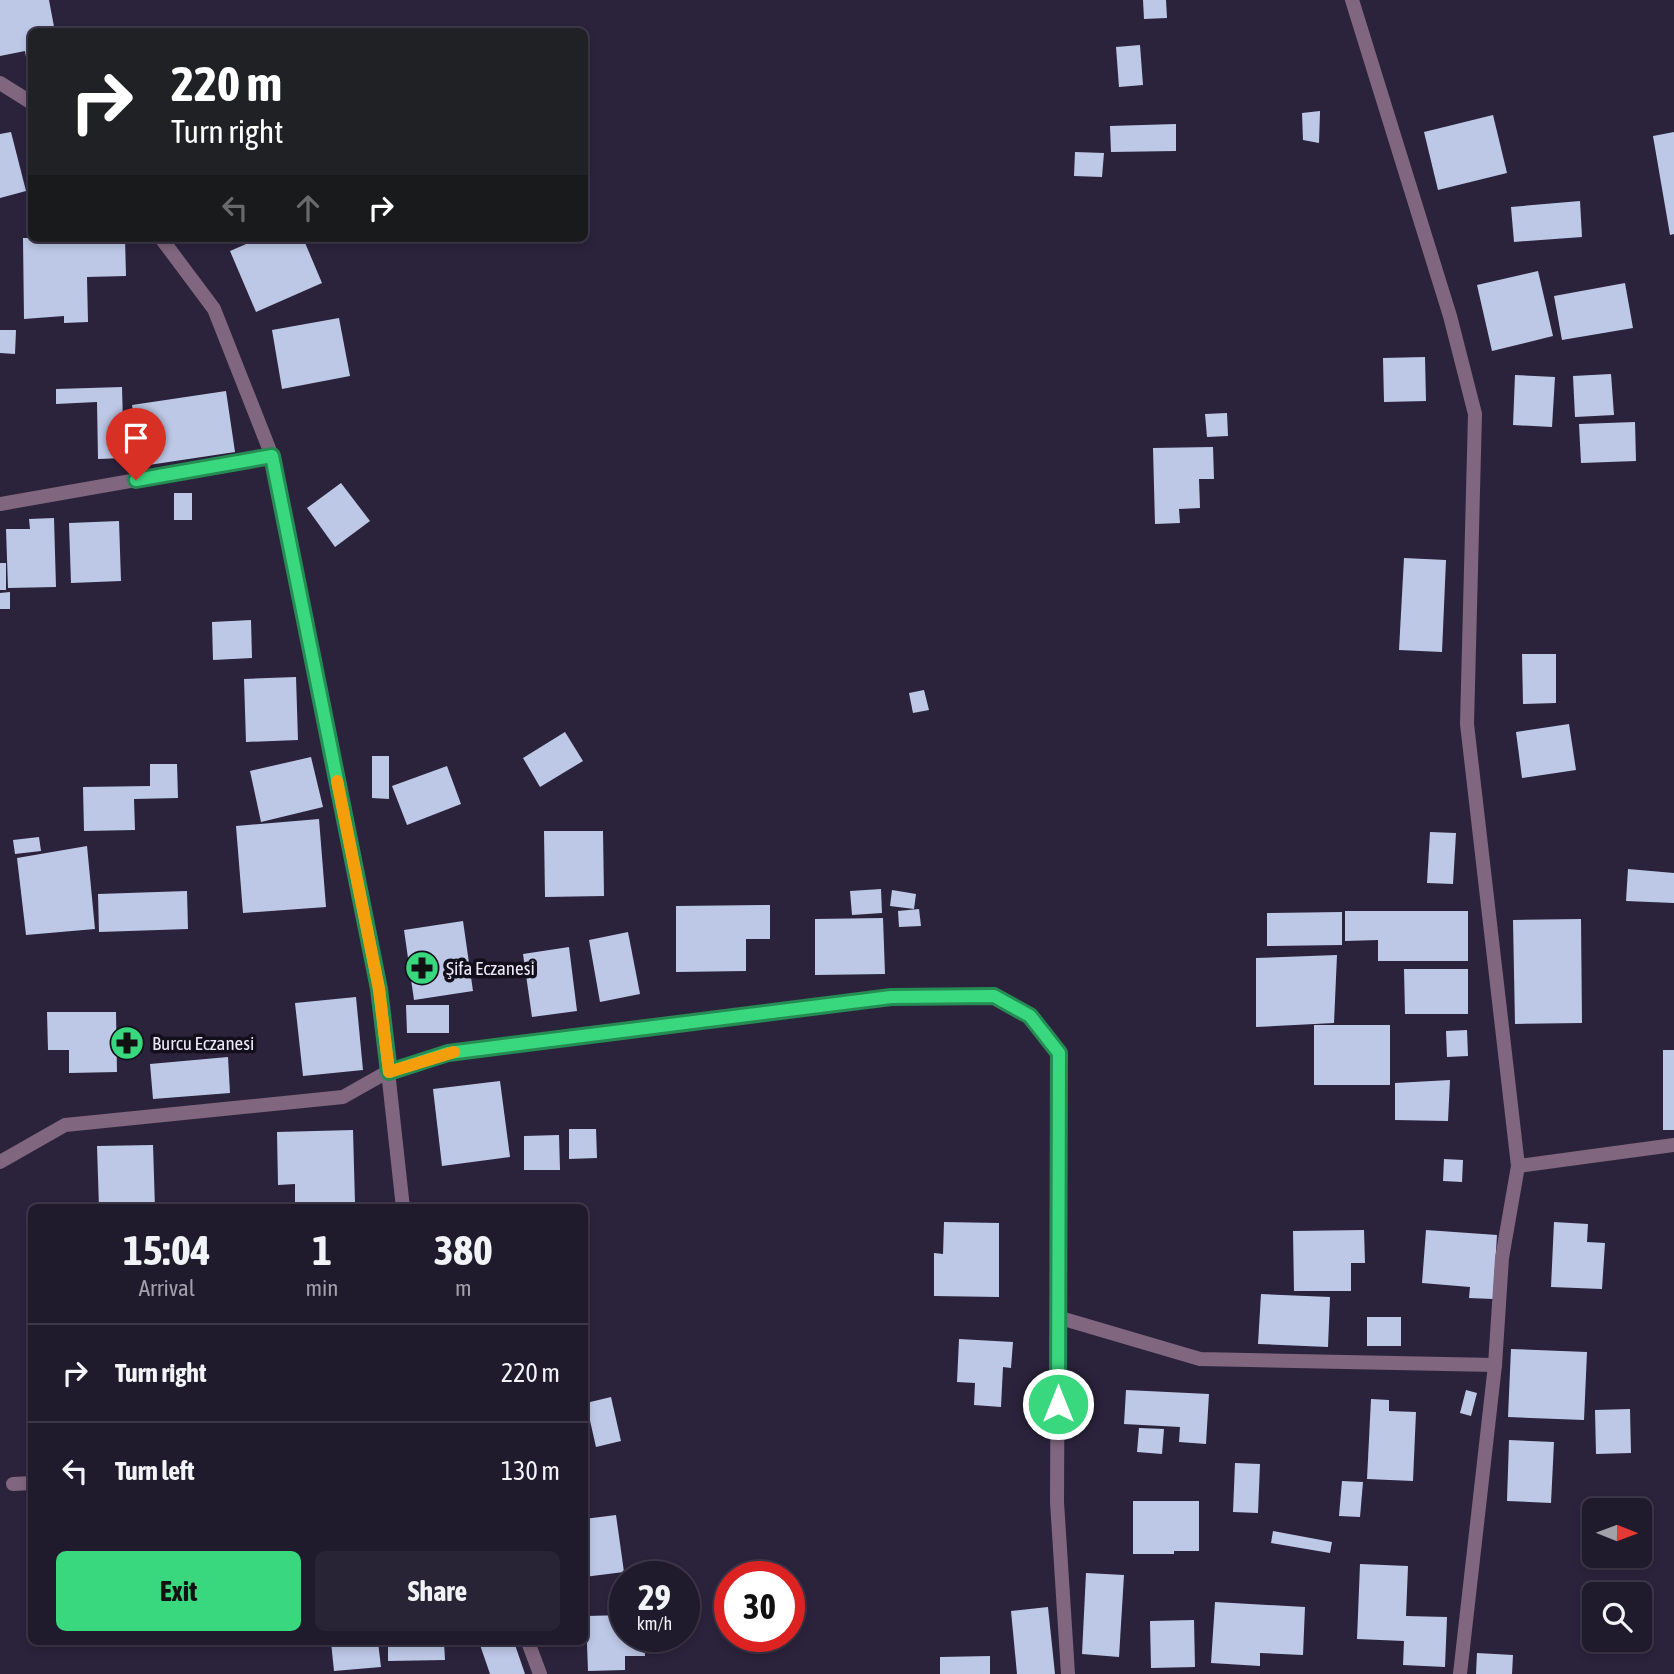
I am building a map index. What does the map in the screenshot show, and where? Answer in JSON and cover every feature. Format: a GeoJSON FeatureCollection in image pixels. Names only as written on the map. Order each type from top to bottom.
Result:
{"type":"FeatureCollection","features":[{"type":"Feature","properties":{"kind":"street"},"geometry":{"type":"LineString","coordinates":[[1352,0],[1450,316],[1475,414],[1467,724],[1518,1166],[1502,1258],[1496,1365],[1460,1674]]}},
{"type":"Feature","properties":{"kind":"street"},"geometry":{"type":"LineString","coordinates":[[0,83],[28,100]]}},
{"type":"Feature","properties":{"kind":"street"},"geometry":{"type":"LineString","coordinates":[[164,242],[214,309],[272,456],[379,989],[403,1204]]}},
{"type":"Feature","properties":{"kind":"street"},"geometry":{"type":"LineString","coordinates":[[0,504],[272,456]]}},
{"type":"Feature","properties":{"kind":"street"},"geometry":{"type":"LineString","coordinates":[[0,1162],[65,1125],[344,1097],[389,1072],[448,1053],[891,997],[994,996],[1030,1016],[1059,1053],[1057,1502],[1068,1674]]}},
{"type":"Feature","properties":{"kind":"street"},"geometry":{"type":"LineString","coordinates":[[1518,1166],[1674,1144]]}},
{"type":"Feature","properties":{"kind":"street"},"geometry":{"type":"LineString","coordinates":[[1057,1317],[1200,1359],[1496,1365]]}},
{"type":"Feature","properties":{"kind":"street"},"geometry":{"type":"LineString","coordinates":[[13,1484],[28,1483]]}},
{"type":"Feature","properties":{"kind":"street"},"geometry":{"type":"LineString","coordinates":[[529,1645],[540,1674]]}},
{"type":"Feature","properties":{"kind":"building"},"geometry":{"type":"Polygon","coordinates":[[[0,0],[49,0],[54,28],[28,28],[28,63],[25,51],[0,56],[0,0]]]}},
{"type":"Feature","properties":{"kind":"building"},"geometry":{"type":"Polygon","coordinates":[[[1143,0],[1166,0],[1167,18],[1144,19],[1143,0]]]}},
{"type":"Feature","properties":{"kind":"building"},"geometry":{"type":"Polygon","coordinates":[[[1140,45],[1143,85],[1119,87],[1116,47],[1140,45]]]}},
{"type":"Feature","properties":{"kind":"building"},"geometry":{"type":"Polygon","coordinates":[[[1320,111],[1319,143],[1303,140],[1302,113],[1320,111]]]}},
{"type":"Feature","properties":{"kind":"building"},"geometry":{"type":"Polygon","coordinates":[[[1493,115],[1507,173],[1438,190],[1424,132],[1493,115]]]}},
{"type":"Feature","properties":{"kind":"building"},"geometry":{"type":"Polygon","coordinates":[[[1176,124],[1176,151],[1111,152],[1110,126],[1176,124]]]}},
{"type":"Feature","properties":{"kind":"building"},"geometry":{"type":"Polygon","coordinates":[[[11,132],[26,191],[0,198],[0,134],[11,132]]]}},
{"type":"Feature","properties":{"kind":"building"},"geometry":{"type":"Polygon","coordinates":[[[1674,132],[1674,234],[1670,235],[1653,136],[1674,132]]]}},
{"type":"Feature","properties":{"kind":"building"},"geometry":{"type":"Polygon","coordinates":[[[1075,152],[1104,153],[1102,177],[1074,176],[1075,152]]]}},
{"type":"Feature","properties":{"kind":"building"},"geometry":{"type":"Polygon","coordinates":[[[1580,201],[1582,237],[1514,242],[1511,207],[1580,201]]]}},
{"type":"Feature","properties":{"kind":"building"},"geometry":{"type":"Polygon","coordinates":[[[23,238],[28,238],[28,242],[125,242],[126,276],[87,277],[88,322],[64,323],[64,316],[24,319],[23,238]]]}},
{"type":"Feature","properties":{"kind":"building"},"geometry":{"type":"Polygon","coordinates":[[[251,242],[305,242],[322,283],[256,312],[230,251],[251,242]]]}},
{"type":"Feature","properties":{"kind":"building"},"geometry":{"type":"Polygon","coordinates":[[[1538,271],[1553,336],[1492,351],[1477,285],[1538,271]]]}},
{"type":"Feature","properties":{"kind":"building"},"geometry":{"type":"Polygon","coordinates":[[[1625,283],[1633,328],[1562,340],[1554,296],[1625,283]]]}},
{"type":"Feature","properties":{"kind":"building"},"geometry":{"type":"Polygon","coordinates":[[[339,318],[350,376],[282,389],[272,330],[339,318]]]}},
{"type":"Feature","properties":{"kind":"building"},"geometry":{"type":"Polygon","coordinates":[[[0,330],[16,330],[15,354],[0,353],[0,330]]]}},
{"type":"Feature","properties":{"kind":"building"},"geometry":{"type":"Polygon","coordinates":[[[1425,357],[1426,401],[1384,402],[1383,358],[1425,357]]]}},
{"type":"Feature","properties":{"kind":"building"},"geometry":{"type":"Polygon","coordinates":[[[1611,374],[1614,415],[1575,417],[1573,376],[1611,374]]]}},
{"type":"Feature","properties":{"kind":"building"},"geometry":{"type":"Polygon","coordinates":[[[1515,375],[1555,377],[1552,427],[1513,425],[1515,375]]]}},
{"type":"Feature","properties":{"kind":"building"},"geometry":{"type":"Polygon","coordinates":[[[122,387],[124,458],[98,459],[97,402],[56,404],[56,389],[122,387]]]}},
{"type":"Feature","properties":{"kind":"building"},"geometry":{"type":"Polygon","coordinates":[[[226,391],[235,452],[142,466],[132,405],[226,391]]]}},
{"type":"Feature","properties":{"kind":"building"},"geometry":{"type":"Polygon","coordinates":[[[1227,413],[1228,436],[1207,437],[1205,414],[1227,413]]]}},
{"type":"Feature","properties":{"kind":"building"},"geometry":{"type":"Polygon","coordinates":[[[1635,422],[1636,461],[1581,463],[1579,424],[1635,422]]]}},
{"type":"Feature","properties":{"kind":"building"},"geometry":{"type":"Polygon","coordinates":[[[1213,447],[1214,479],[1199,479],[1200,508],[1179,509],[1180,523],[1155,524],[1153,448],[1213,447]]]}},
{"type":"Feature","properties":{"kind":"building"},"geometry":{"type":"Polygon","coordinates":[[[341,483],[370,521],[335,547],[307,508],[341,483]]]}},
{"type":"Feature","properties":{"kind":"building"},"geometry":{"type":"Polygon","coordinates":[[[174,493],[192,493],[192,520],[174,520],[174,493]]]}},
{"type":"Feature","properties":{"kind":"building"},"geometry":{"type":"Polygon","coordinates":[[[54,518],[56,587],[8,588],[6,529],[30,529],[29,519],[54,518]]]}},
{"type":"Feature","properties":{"kind":"building"},"geometry":{"type":"Polygon","coordinates":[[[119,521],[121,581],[71,583],[69,523],[119,521]]]}},
{"type":"Feature","properties":{"kind":"building"},"geometry":{"type":"Polygon","coordinates":[[[1404,558],[1446,560],[1442,652],[1399,650],[1404,558]]]}},
{"type":"Feature","properties":{"kind":"building"},"geometry":{"type":"Polygon","coordinates":[[[0,563],[6,563],[6,590],[0,590],[0,563]]]}},
{"type":"Feature","properties":{"kind":"building"},"geometry":{"type":"Polygon","coordinates":[[[10,592],[10,609],[0,609],[0,593],[10,592]]]}},
{"type":"Feature","properties":{"kind":"building"},"geometry":{"type":"Polygon","coordinates":[[[251,620],[252,658],[213,660],[212,622],[251,620]]]}},
{"type":"Feature","properties":{"kind":"building"},"geometry":{"type":"Polygon","coordinates":[[[1522,654],[1556,654],[1556,703],[1523,704],[1522,654]]]}},
{"type":"Feature","properties":{"kind":"building"},"geometry":{"type":"Polygon","coordinates":[[[296,677],[298,740],[246,742],[244,679],[296,677]]]}},
{"type":"Feature","properties":{"kind":"building"},"geometry":{"type":"Polygon","coordinates":[[[924,690],[929,710],[913,713],[909,693],[924,690]]]}},
{"type":"Feature","properties":{"kind":"building"},"geometry":{"type":"Polygon","coordinates":[[[1569,724],[1576,770],[1522,778],[1516,732],[1569,724]]]}},
{"type":"Feature","properties":{"kind":"building"},"geometry":{"type":"Polygon","coordinates":[[[565,732],[583,761],[540,787],[523,758],[565,732]]]}},
{"type":"Feature","properties":{"kind":"building"},"geometry":{"type":"Polygon","coordinates":[[[372,756],[389,756],[389,799],[372,798],[372,756]]]}},
{"type":"Feature","properties":{"kind":"building"},"geometry":{"type":"Polygon","coordinates":[[[311,757],[323,807],[261,822],[250,771],[311,757]]]}},
{"type":"Feature","properties":{"kind":"building"},"geometry":{"type":"Polygon","coordinates":[[[150,764],[177,764],[178,798],[134,799],[135,830],[84,831],[83,787],[150,786],[150,764]]]}},
{"type":"Feature","properties":{"kind":"building"},"geometry":{"type":"Polygon","coordinates":[[[447,766],[461,804],[407,825],[392,786],[447,766]]]}},
{"type":"Feature","properties":{"kind":"building"},"geometry":{"type":"Polygon","coordinates":[[[319,819],[326,907],[243,913],[236,826],[319,819]]]}},
{"type":"Feature","properties":{"kind":"building"},"geometry":{"type":"Polygon","coordinates":[[[544,831],[603,831],[604,896],[545,897],[544,831]]]}},
{"type":"Feature","properties":{"kind":"building"},"geometry":{"type":"Polygon","coordinates":[[[1430,832],[1456,833],[1453,884],[1427,883],[1430,832]]]}},
{"type":"Feature","properties":{"kind":"building"},"geometry":{"type":"Polygon","coordinates":[[[39,837],[41,851],[15,854],[13,840],[39,837]]]}},
{"type":"Feature","properties":{"kind":"building"},"geometry":{"type":"Polygon","coordinates":[[[87,846],[95,929],[26,935],[17,858],[87,846]]]}},
{"type":"Feature","properties":{"kind":"building"},"geometry":{"type":"Polygon","coordinates":[[[1628,869],[1674,873],[1674,903],[1626,901],[1628,869]]]}},
{"type":"Feature","properties":{"kind":"building"},"geometry":{"type":"Polygon","coordinates":[[[881,889],[882,913],[852,915],[850,891],[881,889]]]}},
{"type":"Feature","properties":{"kind":"building"},"geometry":{"type":"Polygon","coordinates":[[[892,890],[916,894],[914,909],[890,906],[892,890]]]}},
{"type":"Feature","properties":{"kind":"building"},"geometry":{"type":"Polygon","coordinates":[[[187,891],[188,929],[99,932],[98,894],[187,891]]]}},
{"type":"Feature","properties":{"kind":"building"},"geometry":{"type":"Polygon","coordinates":[[[770,905],[770,939],[746,939],[746,971],[676,972],[676,906],[770,905]]]}},
{"type":"Feature","properties":{"kind":"building"},"geometry":{"type":"Polygon","coordinates":[[[919,909],[921,926],[899,927],[898,911],[919,909]]]}},
{"type":"Feature","properties":{"kind":"building"},"geometry":{"type":"Polygon","coordinates":[[[1345,911],[1468,911],[1468,961],[1378,961],[1378,940],[1345,941],[1345,911]]]}},
{"type":"Feature","properties":{"kind":"building"},"geometry":{"type":"Polygon","coordinates":[[[1342,912],[1342,945],[1267,946],[1267,913],[1342,912]]]}},
{"type":"Feature","properties":{"kind":"building"},"geometry":{"type":"Polygon","coordinates":[[[883,918],[885,974],[815,975],[815,919],[883,918]]]}},
{"type":"Feature","properties":{"kind":"building"},"geometry":{"type":"Polygon","coordinates":[[[1581,919],[1582,1023],[1515,1024],[1513,920],[1581,919]]]}},
{"type":"Feature","properties":{"kind":"building"},"geometry":{"type":"Polygon","coordinates":[[[463,921],[473,991],[414,1000],[404,930],[463,921]]]}},
{"type":"Feature","properties":{"kind":"building"},"geometry":{"type":"Polygon","coordinates":[[[628,932],[640,994],[600,1002],[589,940],[628,932]]]}},
{"type":"Feature","properties":{"kind":"building"},"geometry":{"type":"Polygon","coordinates":[[[569,947],[577,1011],[532,1017],[523,954],[569,947]]]}},
{"type":"Feature","properties":{"kind":"building"},"geometry":{"type":"Polygon","coordinates":[[[1337,955],[1334,1023],[1256,1027],[1256,958],[1337,955]]]}},
{"type":"Feature","properties":{"kind":"building"},"geometry":{"type":"Polygon","coordinates":[[[1404,969],[1468,969],[1468,1014],[1405,1014],[1404,969]]]}},
{"type":"Feature","properties":{"kind":"building"},"geometry":{"type":"Polygon","coordinates":[[[356,997],[363,1070],[303,1076],[295,1003],[356,997]]]}},
{"type":"Feature","properties":{"kind":"building"},"geometry":{"type":"Polygon","coordinates":[[[406,1005],[449,1005],[449,1033],[407,1033],[406,1005]]]}},
{"type":"Feature","properties":{"kind":"building"},"geometry":{"type":"Polygon","coordinates":[[[47,1012],[116,1012],[117,1072],[69,1073],[69,1050],[48,1050],[47,1012]]]}},
{"type":"Feature","properties":{"kind":"building"},"geometry":{"type":"Polygon","coordinates":[[[1314,1025],[1390,1025],[1390,1085],[1314,1085],[1314,1025]]]}},
{"type":"Feature","properties":{"kind":"building"},"geometry":{"type":"Polygon","coordinates":[[[1467,1030],[1468,1056],[1447,1057],[1446,1031],[1467,1030]]]}},
{"type":"Feature","properties":{"kind":"building"},"geometry":{"type":"Polygon","coordinates":[[[1663,1050],[1674,1050],[1674,1130],[1663,1130],[1663,1050]]]}},
{"type":"Feature","properties":{"kind":"building"},"geometry":{"type":"Polygon","coordinates":[[[228,1057],[230,1093],[153,1099],[150,1064],[228,1057]]]}},
{"type":"Feature","properties":{"kind":"building"},"geometry":{"type":"Polygon","coordinates":[[[1450,1080],[1448,1121],[1395,1120],[1395,1083],[1450,1080]]]}},
{"type":"Feature","properties":{"kind":"building"},"geometry":{"type":"Polygon","coordinates":[[[500,1081],[510,1157],[442,1166],[433,1089],[500,1081]]]}},
{"type":"Feature","properties":{"kind":"building"},"geometry":{"type":"Polygon","coordinates":[[[569,1129],[596,1129],[597,1158],[569,1159],[569,1129]]]}},
{"type":"Feature","properties":{"kind":"building"},"geometry":{"type":"Polygon","coordinates":[[[353,1130],[355,1203],[295,1204],[295,1184],[278,1185],[277,1132],[353,1130]]]}},
{"type":"Feature","properties":{"kind":"building"},"geometry":{"type":"Polygon","coordinates":[[[559,1135],[560,1170],[524,1170],[524,1136],[559,1135]]]}},
{"type":"Feature","properties":{"kind":"building"},"geometry":{"type":"Polygon","coordinates":[[[153,1145],[155,1204],[99,1204],[97,1146],[153,1145]]]}},
{"type":"Feature","properties":{"kind":"building"},"geometry":{"type":"Polygon","coordinates":[[[1444,1159],[1463,1160],[1462,1182],[1443,1181],[1444,1159]]]}},
{"type":"Feature","properties":{"kind":"building"},"geometry":{"type":"Polygon","coordinates":[[[944,1222],[999,1223],[999,1297],[934,1296],[934,1253],[943,1254],[944,1222]]]}},
{"type":"Feature","properties":{"kind":"building"},"geometry":{"type":"Polygon","coordinates":[[[1554,1222],[1588,1224],[1587,1242],[1605,1243],[1602,1289],[1551,1287],[1554,1222]]]}},
{"type":"Feature","properties":{"kind":"building"},"geometry":{"type":"Polygon","coordinates":[[[1364,1230],[1365,1263],[1351,1263],[1351,1291],[1294,1291],[1293,1231],[1364,1230]]]}},
{"type":"Feature","properties":{"kind":"building"},"geometry":{"type":"Polygon","coordinates":[[[1426,1230],[1497,1235],[1493,1299],[1469,1298],[1470,1287],[1422,1283],[1426,1230]]]}},
{"type":"Feature","properties":{"kind":"building"},"geometry":{"type":"Polygon","coordinates":[[[1261,1294],[1330,1297],[1328,1347],[1258,1344],[1261,1294]]]}},
{"type":"Feature","properties":{"kind":"building"},"geometry":{"type":"Polygon","coordinates":[[[1367,1317],[1401,1317],[1401,1346],[1367,1346],[1367,1317]]]}},
{"type":"Feature","properties":{"kind":"building"},"geometry":{"type":"Polygon","coordinates":[[[959,1339],[1013,1342],[1011,1368],[1003,1367],[1001,1407],[974,1405],[975,1383],[957,1382],[959,1339]]]}},
{"type":"Feature","properties":{"kind":"building"},"geometry":{"type":"Polygon","coordinates":[[[1511,1349],[1587,1352],[1584,1420],[1508,1417],[1511,1349]]]}},
{"type":"Feature","properties":{"kind":"building"},"geometry":{"type":"Polygon","coordinates":[[[1126,1390],[1209,1394],[1206,1444],[1179,1442],[1180,1427],[1124,1424],[1126,1390]]]}},
{"type":"Feature","properties":{"kind":"building"},"geometry":{"type":"Polygon","coordinates":[[[1466,1390],[1477,1393],[1471,1416],[1460,1413],[1466,1390]]]}},
{"type":"Feature","properties":{"kind":"building"},"geometry":{"type":"Polygon","coordinates":[[[611,1397],[621,1441],[596,1447],[588,1403],[611,1397]]]}},
{"type":"Feature","properties":{"kind":"building"},"geometry":{"type":"Polygon","coordinates":[[[1371,1399],[1389,1400],[1389,1411],[1416,1412],[1413,1481],[1367,1479],[1371,1399]]]}},
{"type":"Feature","properties":{"kind":"building"},"geometry":{"type":"Polygon","coordinates":[[[1630,1409],[1631,1453],[1596,1454],[1595,1410],[1630,1409]]]}},
{"type":"Feature","properties":{"kind":"building"},"geometry":{"type":"Polygon","coordinates":[[[1139,1428],[1164,1429],[1162,1454],[1137,1452],[1139,1428]]]}},
{"type":"Feature","properties":{"kind":"building"},"geometry":{"type":"Polygon","coordinates":[[[1509,1440],[1554,1442],[1551,1503],[1507,1501],[1509,1440]]]}},
{"type":"Feature","properties":{"kind":"building"},"geometry":{"type":"Polygon","coordinates":[[[1235,1463],[1260,1464],[1258,1513],[1233,1512],[1235,1463]]]}},
{"type":"Feature","properties":{"kind":"building"},"geometry":{"type":"Polygon","coordinates":[[[1342,1481],[1363,1482],[1360,1517],[1339,1516],[1342,1481]]]}},
{"type":"Feature","properties":{"kind":"building"},"geometry":{"type":"Polygon","coordinates":[[[1133,1501],[1199,1501],[1199,1551],[1133,1554],[1133,1501]]]}},
{"type":"Feature","properties":{"kind":"building"},"geometry":{"type":"Polygon","coordinates":[[[616,1515],[622,1561],[609,1561],[609,1574],[588,1576],[588,1518],[616,1515]]]}},
{"type":"Feature","properties":{"kind":"building"},"geometry":{"type":"Polygon","coordinates":[[[1273,1531],[1332,1542],[1330,1553],[1271,1543],[1273,1531]]]}},
{"type":"Feature","properties":{"kind":"building"},"geometry":{"type":"Polygon","coordinates":[[[1360,1564],[1408,1566],[1406,1616],[1447,1617],[1445,1667],[1403,1665],[1404,1641],[1357,1639],[1360,1564]]]}},
{"type":"Feature","properties":{"kind":"building"},"geometry":{"type":"Polygon","coordinates":[[[1086,1573],[1124,1575],[1119,1657],[1082,1654],[1086,1573]]]}},
{"type":"Feature","properties":{"kind":"building"},"geometry":{"type":"Polygon","coordinates":[[[1215,1602],[1305,1607],[1303,1655],[1260,1653],[1260,1666],[1211,1663],[1215,1602]]]}},
{"type":"Feature","properties":{"kind":"building"},"geometry":{"type":"Polygon","coordinates":[[[1048,1607],[1055,1674],[1017,1674],[1011,1611],[1048,1607]]]}},
{"type":"Feature","properties":{"kind":"building"},"geometry":{"type":"Polygon","coordinates":[[[609,1615],[609,1652],[645,1652],[645,1656],[625,1656],[625,1670],[588,1671],[588,1616],[609,1615]]]}},
{"type":"Feature","properties":{"kind":"building"},"geometry":{"type":"Polygon","coordinates":[[[1194,1620],[1195,1667],[1151,1668],[1150,1621],[1194,1620]]]}},
{"type":"Feature","properties":{"kind":"building"},"geometry":{"type":"Polygon","coordinates":[[[331,1645],[378,1645],[381,1667],[334,1671],[331,1645]]]}},
{"type":"Feature","properties":{"kind":"building"},"geometry":{"type":"Polygon","coordinates":[[[388,1645],[444,1645],[445,1660],[388,1661],[388,1645]]]}},
{"type":"Feature","properties":{"kind":"building"},"geometry":{"type":"Polygon","coordinates":[[[480,1645],[515,1645],[525,1674],[490,1674],[480,1645]]]}},
{"type":"Feature","properties":{"kind":"building"},"geometry":{"type":"Polygon","coordinates":[[[1477,1653],[1513,1655],[1512,1674],[1476,1674],[1477,1653]]]}},
{"type":"Feature","properties":{"kind":"building"},"geometry":{"type":"Polygon","coordinates":[[[990,1656],[990,1674],[940,1674],[940,1657],[990,1656]]]}},
{"type":"Feature","properties":{"kind":"slow traffic"},"geometry":{"type":"LineString","coordinates":[[337,781],[379,989],[389,1072],[454,1052]]}},
{"type":"Feature","properties":{"kind":"place","name":"Şifa Eczanesi"},"geometry":{"type":"Point","coordinates":[422,968]}},
{"type":"Feature","properties":{"kind":"place","name":"Burcu Eczanesi"},"geometry":{"type":"Point","coordinates":[127,1043]}},
{"type":"Feature","properties":{"kind":"route"},"geometry":{"type":"LineString","coordinates":[[136,480],[272,456],[379,989],[389,1072],[448,1053],[891,997],[994,996],[1030,1016],[1059,1053],[1058,1404]]}}]}
